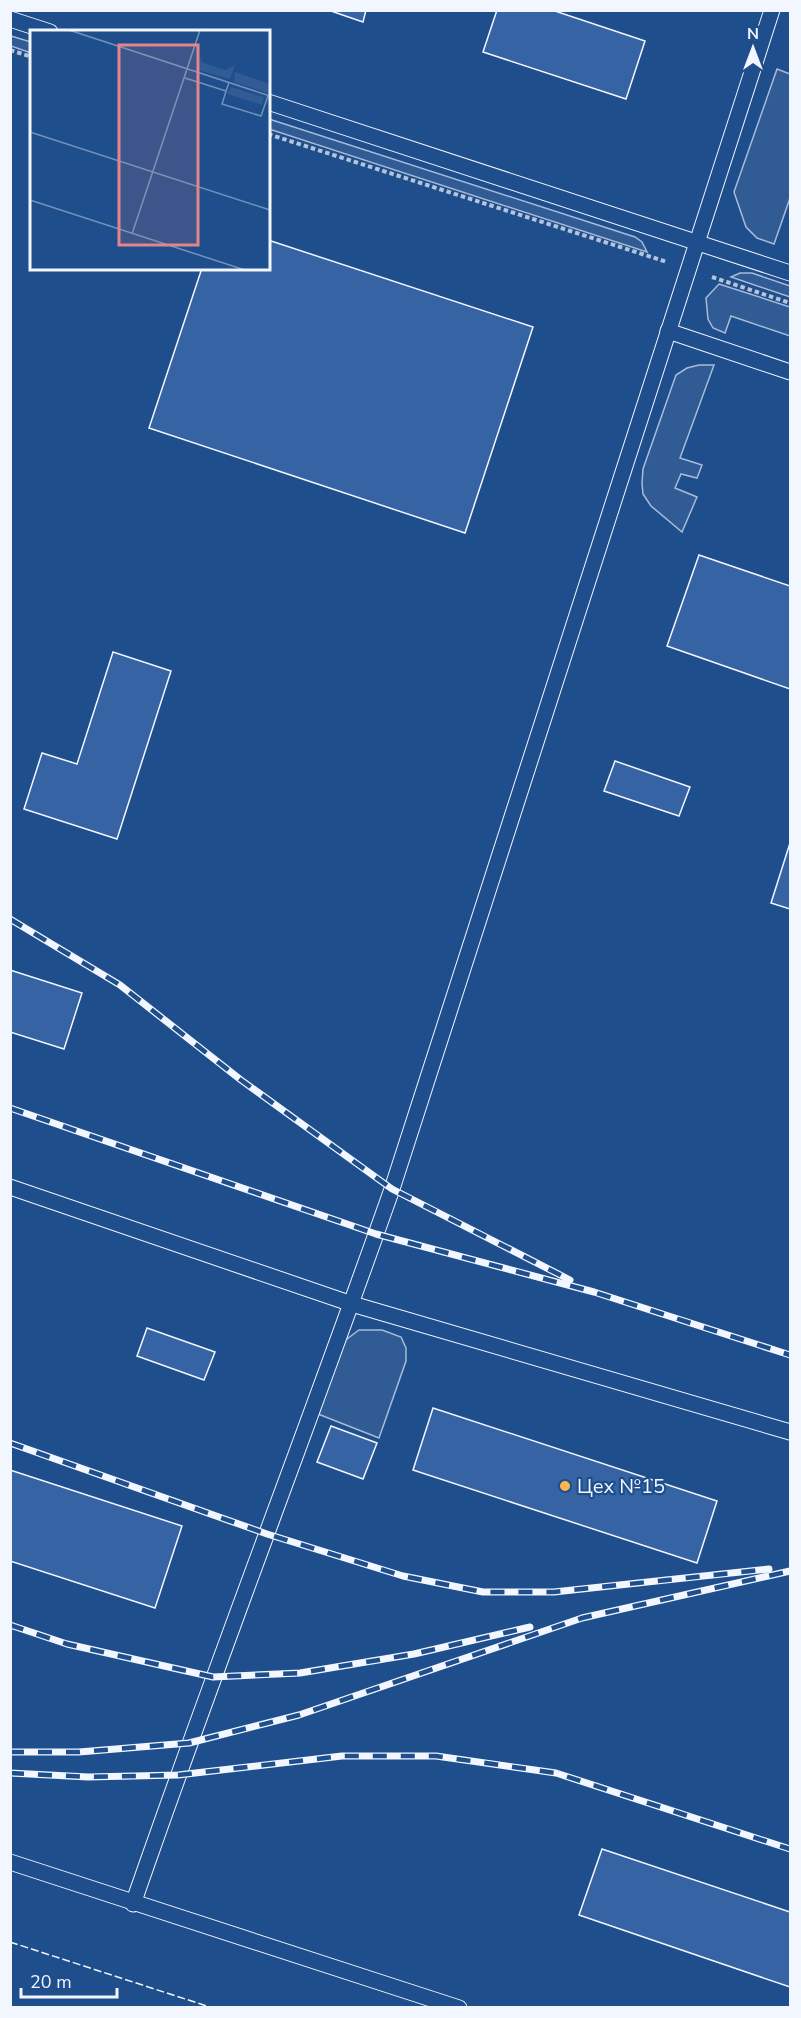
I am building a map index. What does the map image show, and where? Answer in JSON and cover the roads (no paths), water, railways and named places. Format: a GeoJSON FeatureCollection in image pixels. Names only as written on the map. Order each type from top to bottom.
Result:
{"type":"FeatureCollection","features":[{"type":"Feature","properties":{"kind":"lane"},"geometry":{"type":"LineString","coordinates":[[133,1904],[209,1688],[352,1304],[392,1189],[772,10]]}},
{"type":"Feature","properties":{"kind":"lane"},"geometry":{"type":"LineString","coordinates":[[10,19],[44,30]]}},
{"type":"Feature","properties":{"kind":"lane"},"geometry":{"type":"LineString","coordinates":[[270,103],[790,273]]}},
{"type":"Feature","properties":{"kind":"lane"},"geometry":{"type":"LineString","coordinates":[[668,332],[790,372]]}},
{"type":"Feature","properties":{"kind":"lane"},"geometry":{"type":"LineString","coordinates":[[10,1187],[352,1304],[790,1432]]}},
{"type":"Feature","properties":{"kind":"lane"},"geometry":{"type":"LineString","coordinates":[[10,1862],[133,1904],[459,2007]]}},
{"type":"Feature","properties":{"kind":"railway"},"geometry":{"type":"LineString","coordinates":[[10,919],[120,985],[241,1080],[392,1189],[570,1280]]}},
{"type":"Feature","properties":{"kind":"railway"},"geometry":{"type":"LineString","coordinates":[[10,1108],[376,1234],[594,1292],[790,1355]]}},
{"type":"Feature","properties":{"kind":"railway"},"geometry":{"type":"LineString","coordinates":[[10,1443],[267,1534],[403,1576],[483,1592],[554,1592],[769,1569]]}},
{"type":"Feature","properties":{"kind":"railway"},"geometry":{"type":"LineString","coordinates":[[10,1752],[79,1752],[189,1743],[299,1715],[582,1618],[790,1571]]}},
{"type":"Feature","properties":{"kind":"railway"},"geometry":{"type":"LineString","coordinates":[[10,1625],[67,1644],[213,1677],[300,1673],[414,1654],[530,1627]]}},
{"type":"Feature","properties":{"kind":"railway"},"geometry":{"type":"LineString","coordinates":[[10,1773],[88,1777],[178,1775],[342,1756],[436,1756],[556,1773],[790,1849]]}},
{"type":"Feature","properties":{"kind":"place","name":"Цех №15"},"geometry":{"type":"Point","coordinates":[565,1486]}}]}
